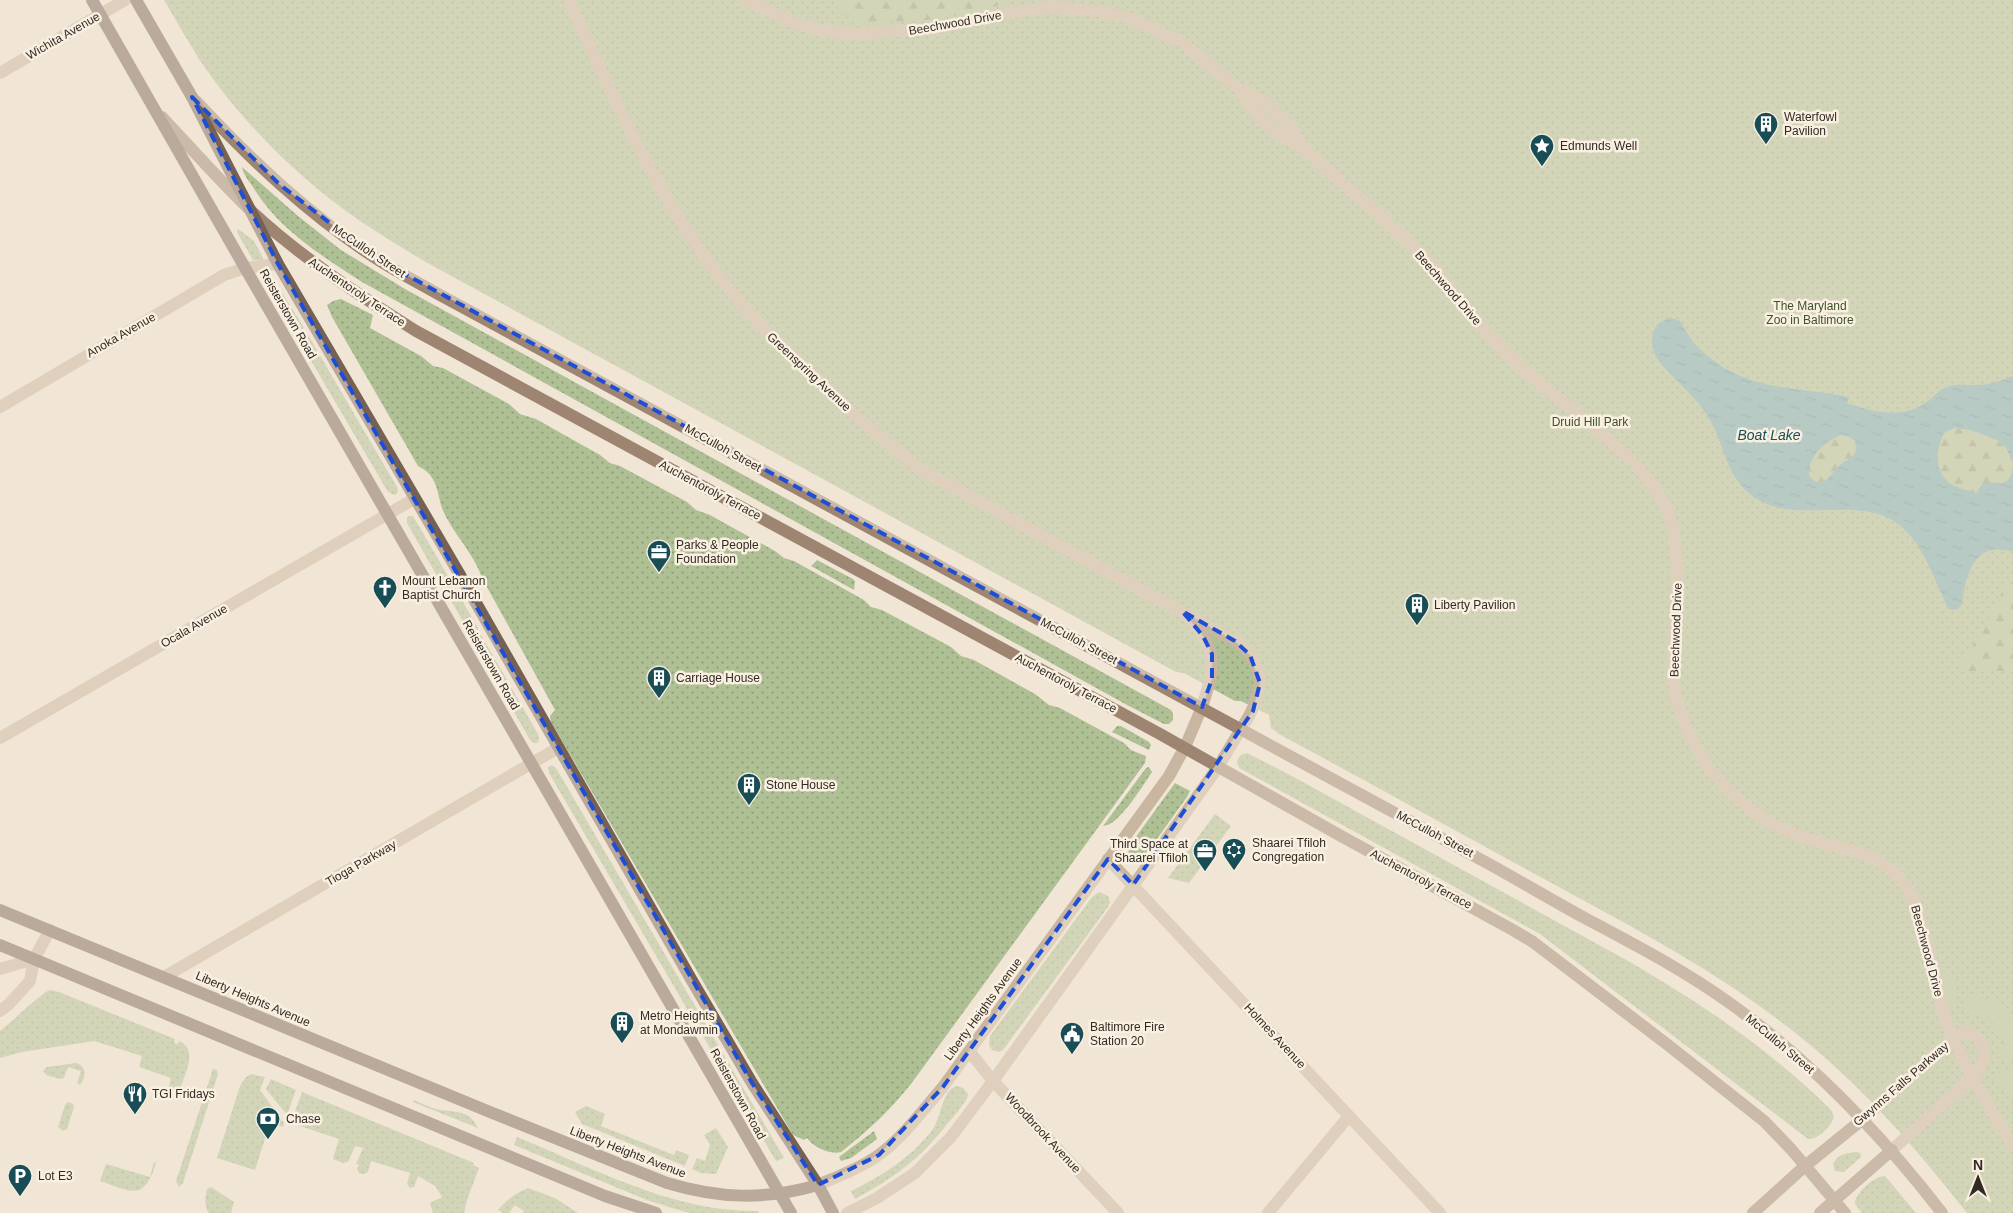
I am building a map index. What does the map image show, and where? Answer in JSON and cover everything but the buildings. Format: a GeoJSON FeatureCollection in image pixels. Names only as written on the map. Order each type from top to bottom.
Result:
{"type":"FeatureCollection","features":[{"type":"Feature","properties":{"kind":"main road","name":"Reisterstown Road"},"geometry":{"type":"LineString","coordinates":[[92,0],[791,1213]]}},
{"type":"Feature","properties":{"kind":"main road","name":"Reisterstown Road"},"geometry":{"type":"LineString","coordinates":[[136,0],[192,97],[278,264],[752,1083],[818,1185],[833,1213]]}},
{"type":"Feature","properties":{"kind":"main road","name":"McCulloh Street"},"geometry":{"type":"LineString","coordinates":[[192,97],[240,148],[279,184],[312,212],[377,259],[440,295],[1632,942],[1704,986],[1783,1044],[1863,1119],[1892,1150],[1942,1213]]}},
{"type":"Feature","properties":{"kind":"main road","name":"Auchentoroly Terrace"},"geometry":{"type":"LineString","coordinates":[[158,114],[248,208],[302,254],[354,292],[416,332],[1185,747],[1533,942],[1764,1121],[1806,1166],[1844,1213]]}},
{"type":"Feature","properties":{"kind":"main road","name":"Liberty Heights Avenue"},"geometry":{"type":"LineString","coordinates":[[0,910],[667,1183],[692,1191],[731,1196],[780,1194],[818,1185]]}},
{"type":"Feature","properties":{"kind":"main road"},"geometry":{"type":"LineString","coordinates":[[0,945],[642,1213]]}},
{"type":"Feature","properties":{"kind":"main road","name":"Gwynns Falls Parkway"},"geometry":{"type":"LineString","coordinates":[[1754,1213],[1806,1166],[1863,1119]]}},
{"type":"Feature","properties":{"kind":"main road","name":"Gwynns Falls Parkway"},"geometry":{"type":"LineString","coordinates":[[1820,1213],[1892,1150]]}},
{"type":"Feature","properties":{"kind":"main road"},"geometry":{"type":"LineString","coordinates":[[605,1196],[656,1213]]}},
{"type":"Feature","properties":{"kind":"street","name":"Wichita Avenue"},"geometry":{"type":"LineString","coordinates":[[0,72],[126,0]]}},
{"type":"Feature","properties":{"kind":"street","name":"Greenspring Avenue"},"geometry":{"type":"LineString","coordinates":[[569,0],[602,75],[657,180],[708,260],[762,327],[872,432],[897,453],[925,472],[1182,611],[1234,640],[1246,650],[1254,661],[1259,677],[1258,697],[1253,711],[1241,729]]}},
{"type":"Feature","properties":{"kind":"street","name":"Beechwood Drive"},"geometry":{"type":"LineString","coordinates":[[745,0],[793,22],[822,31],[858,34],[930,29],[1004,14],[1051,7],[1099,11],[1129,18],[1182,42],[1238,88],[1251,109],[1282,138],[1304,149],[1415,248],[1442,277],[1473,318],[1492,338],[1523,369],[1628,458],[1658,495],[1669,516],[1677,558],[1678,587],[1674,629],[1673,678],[1686,724],[1697,749],[1716,776],[1737,799],[1762,817],[1786,832],[1866,854],[1883,863],[1901,879],[1913,898],[1921,921],[1943,1012],[1953,1038],[2013,1146]]}},
{"type":"Feature","properties":{"kind":"street","name":"Anoka Avenue"},"geometry":{"type":"LineString","coordinates":[[0,407],[224,275],[245,268],[278,264]]}},
{"type":"Feature","properties":{"kind":"street","name":"Ocala Avenue"},"geometry":{"type":"LineString","coordinates":[[0,738],[414,499]]}},
{"type":"Feature","properties":{"kind":"street","name":"Greenspring Avenue"},"geometry":{"type":"LineString","coordinates":[[1182,611],[1203,636],[1212,654],[1212,679],[1202,708]]}},
{"type":"Feature","properties":{"kind":"street","name":"Liberty Heights Avenue"},"geometry":{"type":"LineString","coordinates":[[818,1185],[863,1165],[894,1142],[943,1087],[1168,776],[1185,747],[1202,708]]}},
{"type":"Feature","properties":{"kind":"street"},"geometry":{"type":"LineString","coordinates":[[847,1213],[877,1198],[915,1173],[951,1137],[1218,767],[1241,729]]}},
{"type":"Feature","properties":{"kind":"street","name":"Tioga Parkway"},"geometry":{"type":"LineString","coordinates":[[164,977],[558,748]]}},
{"type":"Feature","properties":{"kind":"street","name":"Holmes Avenue"},"geometry":{"type":"LineString","coordinates":[[1108,859],[1440,1213]]}},
{"type":"Feature","properties":{"kind":"street"},"geometry":{"type":"LineString","coordinates":[[0,1011],[30,981],[34,959],[50,930]]}},
{"type":"Feature","properties":{"kind":"street"},"geometry":{"type":"LineString","coordinates":[[0,969],[34,959]]}},
{"type":"Feature","properties":{"kind":"street","name":"Gwynns Falls Parkway"},"geometry":{"type":"LineString","coordinates":[[1863,1119],[1953,1038],[1966,1032],[1979,1039],[1983,1046],[1984,1060],[1973,1077],[1892,1150]]}},
{"type":"Feature","properties":{"kind":"street","name":"Woodbrook Avenue"},"geometry":{"type":"LineString","coordinates":[[970,1052],[993,1081],[1118,1213]]}},
{"type":"Feature","properties":{"kind":"street"},"geometry":{"type":"LineString","coordinates":[[1268,1213],[1350,1116]]}},
{"type":"Feature","properties":{"kind":"highlighted area"},"geometry":{"type":"Polygon","coordinates":[[[192,97],[279,184],[377,259],[1202,707],[1212,679],[1212,654],[1203,636],[1182,611],[1235,641],[1250,655],[1260,683],[1253,711],[1133,885],[1108,859],[943,1087],[879,1155],[818,1185],[752,1083],[278,264],[192,97]]]}},
{"type":"Feature","properties":{"kind":"green space","name":"Druid Hill Park"},"geometry":{"type":"Polygon","coordinates":[[[164,0],[2013,0],[2013,1213],[1967,1213],[1930,1167],[1849,1079],[1774,1016],[1711,973],[1279,734],[1271,728],[1269,715],[1241,701],[1235,701],[1184,673],[1176,672],[424,261],[369,227],[338,205],[299,173],[245,119],[199,59],[164,0]]]}},
{"type":"Feature","properties":{"kind":"green space"},"geometry":{"type":"Polygon","coordinates":[[[833,0],[1011,0],[998,6],[948,17],[867,24],[846,17],[837,8],[833,0]]]}},
{"type":"Feature","properties":{"kind":"green space"},"geometry":{"type":"Polygon","coordinates":[[[242,167],[298,216],[341,250],[405,289],[1171,710],[1173,720],[1169,724],[1164,724],[1127,705],[362,282],[317,252],[288,229],[263,202],[246,177],[242,167]]]}},
{"type":"Feature","properties":{"kind":"green space"},"geometry":{"type":"Polygon","coordinates":[[[238,229],[254,241],[264,260],[253,260],[238,234],[238,229]]]}},
{"type":"Feature","properties":{"kind":"green space"},"geometry":{"type":"Polygon","coordinates":[[[272,294],[283,294],[304,328],[295,333],[272,294]]]}},
{"type":"Feature","properties":{"kind":"green space"},"geometry":{"type":"Polygon","coordinates":[[[341,299],[373,315],[370,328],[421,356],[433,366],[443,368],[509,404],[520,414],[536,419],[600,455],[610,463],[620,466],[687,502],[696,510],[710,515],[775,551],[784,558],[794,561],[864,600],[871,607],[882,610],[951,647],[961,656],[974,660],[1035,694],[1049,705],[1060,708],[1124,743],[1131,750],[1146,756],[1145,763],[911,1084],[878,1120],[841,1152],[822,1150],[807,1138],[804,1140],[793,1135],[551,722],[550,716],[555,710],[482,578],[474,560],[446,517],[433,479],[418,466],[332,317],[327,305],[341,299]]]}},
{"type":"Feature","properties":{"kind":"green space"},"geometry":{"type":"Polygon","coordinates":[[[305,330],[397,487],[398,492],[395,495],[388,492],[296,335],[305,330]]]}},
{"type":"Feature","properties":{"kind":"green space"},"geometry":{"type":"Polygon","coordinates":[[[1954,428],[1982,434],[2000,442],[2007,449],[2011,457],[2013,467],[2012,474],[2008,480],[2002,484],[1981,486],[1977,493],[1957,488],[1947,482],[1940,471],[1938,451],[1944,433],[1954,428]]]}},
{"type":"Feature","properties":{"kind":"green space"},"geometry":{"type":"Polygon","coordinates":[[[1840,435],[1848,436],[1855,441],[1855,453],[1823,482],[1814,480],[1809,476],[1809,469],[1814,456],[1822,446],[1840,435]]]}},
{"type":"Feature","properties":{"kind":"green space"},"geometry":{"type":"Polygon","coordinates":[[[409,516],[413,516],[416,521],[478,628],[477,631],[470,634],[407,523],[409,516]]]}},
{"type":"Feature","properties":{"kind":"green space"},"geometry":{"type":"Polygon","coordinates":[[[817,560],[853,579],[855,581],[854,590],[811,566],[817,560]]]}},
{"type":"Feature","properties":{"kind":"green space"},"geometry":{"type":"Polygon","coordinates":[[[2013,582],[2013,672],[1988,670],[1965,672],[1962,663],[2006,585],[2013,582]]]}},
{"type":"Feature","properties":{"kind":"green space"},"geometry":{"type":"Polygon","coordinates":[[[479,634],[538,734],[539,740],[537,743],[530,740],[471,636],[479,634]]]}},
{"type":"Feature","properties":{"kind":"green space"},"geometry":{"type":"Polygon","coordinates":[[[1117,726],[1121,726],[1149,742],[1151,745],[1149,750],[1112,732],[1117,726]]]}},
{"type":"Feature","properties":{"kind":"green space"},"geometry":{"type":"Polygon","coordinates":[[[1247,753],[1630,962],[1710,1012],[1760,1048],[1808,1088],[1831,1110],[1834,1116],[1831,1124],[1820,1135],[1808,1139],[1540,934],[1241,769],[1237,764],[1237,760],[1241,755],[1247,753]]]}},
{"type":"Feature","properties":{"kind":"green space"},"geometry":{"type":"Polygon","coordinates":[[[552,765],[556,768],[784,1158],[776,1161],[549,773],[548,767],[552,765]]]}},
{"type":"Feature","properties":{"kind":"green space"},"geometry":{"type":"Polygon","coordinates":[[[1149,767],[1152,772],[1130,804],[1116,819],[1103,826],[1146,768],[1149,767]]]}},
{"type":"Feature","properties":{"kind":"green space"},"geometry":{"type":"Polygon","coordinates":[[[1175,783],[1190,791],[1187,797],[1144,857],[1140,859],[1132,858],[1128,851],[1130,845],[1175,783]]]}},
{"type":"Feature","properties":{"kind":"green space"},"geometry":{"type":"Polygon","coordinates":[[[1215,814],[1231,826],[1189,883],[1168,878],[1215,814]]]}},
{"type":"Feature","properties":{"kind":"green space"},"geometry":{"type":"Polygon","coordinates":[[[1099,892],[1108,896],[1110,902],[1108,907],[1003,1050],[999,1052],[992,1050],[989,1045],[990,1036],[1092,897],[1099,892]]]}},
{"type":"Feature","properties":{"kind":"green space"},"geometry":{"type":"Polygon","coordinates":[[[1942,972],[1952,978],[1957,988],[1958,994],[1954,1004],[1949,1007],[1942,972]]]}},
{"type":"Feature","properties":{"kind":"green space"},"geometry":{"type":"Polygon","coordinates":[[[50,990],[175,1039],[174,1043],[178,1044],[179,1041],[185,1045],[189,1057],[179,1092],[168,1089],[171,1078],[139,1067],[142,1056],[94,1041],[22,1052],[0,1058],[0,1031],[40,996],[50,990]]]}},
{"type":"Feature","properties":{"kind":"green space"},"geometry":{"type":"Polygon","coordinates":[[[1969,995],[1988,999],[2005,1012],[2013,1023],[2013,1062],[2006,1062],[2000,1056],[1998,1048],[2006,1046],[1999,1030],[1988,1018],[1978,1012],[1974,1019],[1963,1012],[1963,1002],[1969,995]]]}},
{"type":"Feature","properties":{"kind":"green space"},"geometry":{"type":"Polygon","coordinates":[[[80,1064],[84,1069],[80,1085],[77,1083],[81,1071],[68,1067],[64,1078],[60,1079],[46,1075],[43,1071],[47,1067],[80,1064]]]}},
{"type":"Feature","properties":{"kind":"green space"},"geometry":{"type":"Polygon","coordinates":[[[213,1069],[217,1070],[218,1074],[183,1183],[179,1187],[176,1181],[213,1069]]]}},
{"type":"Feature","properties":{"kind":"green space"},"geometry":{"type":"Polygon","coordinates":[[[2004,1069],[2013,1071],[2013,1096],[2009,1095],[1996,1081],[1998,1073],[2004,1069]]]}},
{"type":"Feature","properties":{"kind":"green space"},"geometry":{"type":"Polygon","coordinates":[[[251,1074],[265,1077],[260,1090],[284,1123],[283,1127],[270,1123],[255,1170],[217,1158],[240,1086],[245,1078],[251,1074]]]}},
{"type":"Feature","properties":{"kind":"green space"},"geometry":{"type":"Polygon","coordinates":[[[271,1079],[296,1090],[287,1115],[266,1089],[271,1079]]]}},
{"type":"Feature","properties":{"kind":"green space"},"geometry":{"type":"Polygon","coordinates":[[[956,1086],[963,1088],[968,1094],[967,1098],[928,1147],[894,1175],[855,1199],[851,1191],[896,1165],[925,1139],[936,1124],[948,1093],[956,1086]]]}},
{"type":"Feature","properties":{"kind":"green space"},"geometry":{"type":"Polygon","coordinates":[[[302,1092],[474,1163],[473,1165],[479,1168],[464,1213],[433,1213],[430,1203],[442,1197],[435,1186],[418,1176],[414,1187],[410,1188],[407,1184],[410,1173],[371,1161],[368,1172],[364,1174],[359,1173],[357,1169],[359,1165],[356,1164],[363,1148],[355,1146],[348,1162],[343,1163],[333,1159],[339,1139],[291,1123],[302,1092]]]}},
{"type":"Feature","properties":{"kind":"green space"},"geometry":{"type":"Polygon","coordinates":[[[414,1100],[436,1109],[465,1114],[470,1117],[478,1128],[413,1102],[414,1100]]]}},
{"type":"Feature","properties":{"kind":"green space"},"geometry":{"type":"Polygon","coordinates":[[[68,1102],[73,1104],[74,1107],[67,1129],[63,1131],[58,1127],[65,1105],[68,1102]]]}},
{"type":"Feature","properties":{"kind":"green space"},"geometry":{"type":"Polygon","coordinates":[[[586,1106],[605,1114],[601,1126],[674,1155],[676,1150],[689,1155],[685,1166],[582,1124],[575,1112],[586,1106]]]}},
{"type":"Feature","properties":{"kind":"green space"},"geometry":{"type":"Polygon","coordinates":[[[716,1128],[728,1147],[716,1174],[701,1173],[692,1169],[697,1158],[705,1161],[710,1145],[704,1135],[716,1128]]]}},
{"type":"Feature","properties":{"kind":"green space"},"geometry":{"type":"Polygon","coordinates":[[[874,1131],[877,1139],[851,1158],[841,1161],[839,1157],[874,1131]]]}},
{"type":"Feature","properties":{"kind":"green space"},"geometry":{"type":"Polygon","coordinates":[[[517,1137],[605,1175],[665,1196],[695,1204],[726,1209],[758,1211],[759,1213],[690,1213],[672,1208],[647,1200],[514,1145],[517,1137]]]}},
{"type":"Feature","properties":{"kind":"green space"},"geometry":{"type":"Polygon","coordinates":[[[1857,1152],[1861,1154],[1861,1157],[1844,1172],[1835,1171],[1833,1164],[1837,1158],[1857,1152]]]}},
{"type":"Feature","properties":{"kind":"green space"},"geometry":{"type":"Polygon","coordinates":[[[154,1162],[156,1163],[151,1175],[147,1184],[136,1191],[100,1181],[106,1164],[150,1177],[154,1162]]]}},
{"type":"Feature","properties":{"kind":"green space"},"geometry":{"type":"Polygon","coordinates":[[[1885,1176],[1916,1213],[1862,1213],[1855,1204],[1858,1195],[1871,1182],[1885,1176]]]}},
{"type":"Feature","properties":{"kind":"green space"},"geometry":{"type":"Polygon","coordinates":[[[211,1187],[234,1202],[231,1213],[209,1213],[205,1198],[207,1189],[211,1187]]]}},
{"type":"Feature","properties":{"kind":"green space"},"geometry":{"type":"Polygon","coordinates":[[[528,1188],[555,1198],[578,1213],[523,1213],[524,1211],[515,1205],[509,1213],[503,1213],[498,1210],[512,1197],[528,1188]]]}},
{"type":"Feature","properties":{"kind":"water","name":"Boat Lake"},"geometry":{"type":"Polygon","coordinates":[[[1671,318],[1679,320],[1694,342],[1713,361],[1731,372],[1768,384],[1849,397],[1847,403],[1876,411],[1896,413],[1915,409],[1949,386],[1985,384],[2013,376],[2013,462],[2006,448],[1997,440],[1971,430],[1954,428],[1944,433],[1939,445],[1938,464],[1947,481],[1957,487],[1977,493],[1985,483],[2000,483],[2008,480],[2013,467],[2013,552],[1989,551],[1981,555],[1974,562],[1970,571],[1962,604],[1958,609],[1952,610],[1948,608],[1924,556],[1912,537],[1887,517],[1869,512],[1849,510],[1787,509],[1768,504],[1750,494],[1735,477],[1707,415],[1657,359],[1652,345],[1652,337],[1658,325],[1671,318]],[[1840,435],[1822,446],[1811,463],[1809,476],[1814,480],[1823,482],[1840,465],[1855,454],[1855,441],[1848,436],[1840,435]]]}},
{"type":"Feature","properties":{"kind":"place","name":"Waterfowl Pavilion"},"geometry":{"type":"Point","coordinates":[1766,145]}},
{"type":"Feature","properties":{"kind":"place","name":"Edmunds Well"},"geometry":{"type":"Point","coordinates":[1542,167]}},
{"type":"Feature","properties":{"kind":"place","name":"Parks & People Foundation"},"geometry":{"type":"Point","coordinates":[659,573]}},
{"type":"Feature","properties":{"kind":"place","name":"Mount Lebanon Baptist Church"},"geometry":{"type":"Point","coordinates":[385,609]}},
{"type":"Feature","properties":{"kind":"place","name":"Liberty Pavilion"},"geometry":{"type":"Point","coordinates":[1417,626]}},
{"type":"Feature","properties":{"kind":"place","name":"Carriage House"},"geometry":{"type":"Point","coordinates":[659,699]}},
{"type":"Feature","properties":{"kind":"place","name":"Stone House"},"geometry":{"type":"Point","coordinates":[749,806]}},
{"type":"Feature","properties":{"kind":"place","name":"Shaarei Tfiloh Congregation"},"geometry":{"type":"Point","coordinates":[1234,871]}},
{"type":"Feature","properties":{"kind":"place","name":"Third Space at Shaarei Tfiloh"},"geometry":{"type":"Point","coordinates":[1205,872]}},
{"type":"Feature","properties":{"kind":"place","name":"Metro Heights at Mondawmin"},"geometry":{"type":"Point","coordinates":[622,1044]}},
{"type":"Feature","properties":{"kind":"place","name":"Baltimore Fire Station 20"},"geometry":{"type":"Point","coordinates":[1072,1055]}},
{"type":"Feature","properties":{"kind":"place","name":"TGI Fridays"},"geometry":{"type":"Point","coordinates":[135,1115]}},
{"type":"Feature","properties":{"kind":"place","name":"Chase"},"geometry":{"type":"Point","coordinates":[268,1140]}},
{"type":"Feature","properties":{"kind":"place","name":"Lot E3"},"geometry":{"type":"Point","coordinates":[20,1197]}},
{"type":"Feature","properties":{"kind":"park label","name":"The Maryland Zoo in Baltimore"},"geometry":{"type":"Point","coordinates":[1810,313]}}]}
